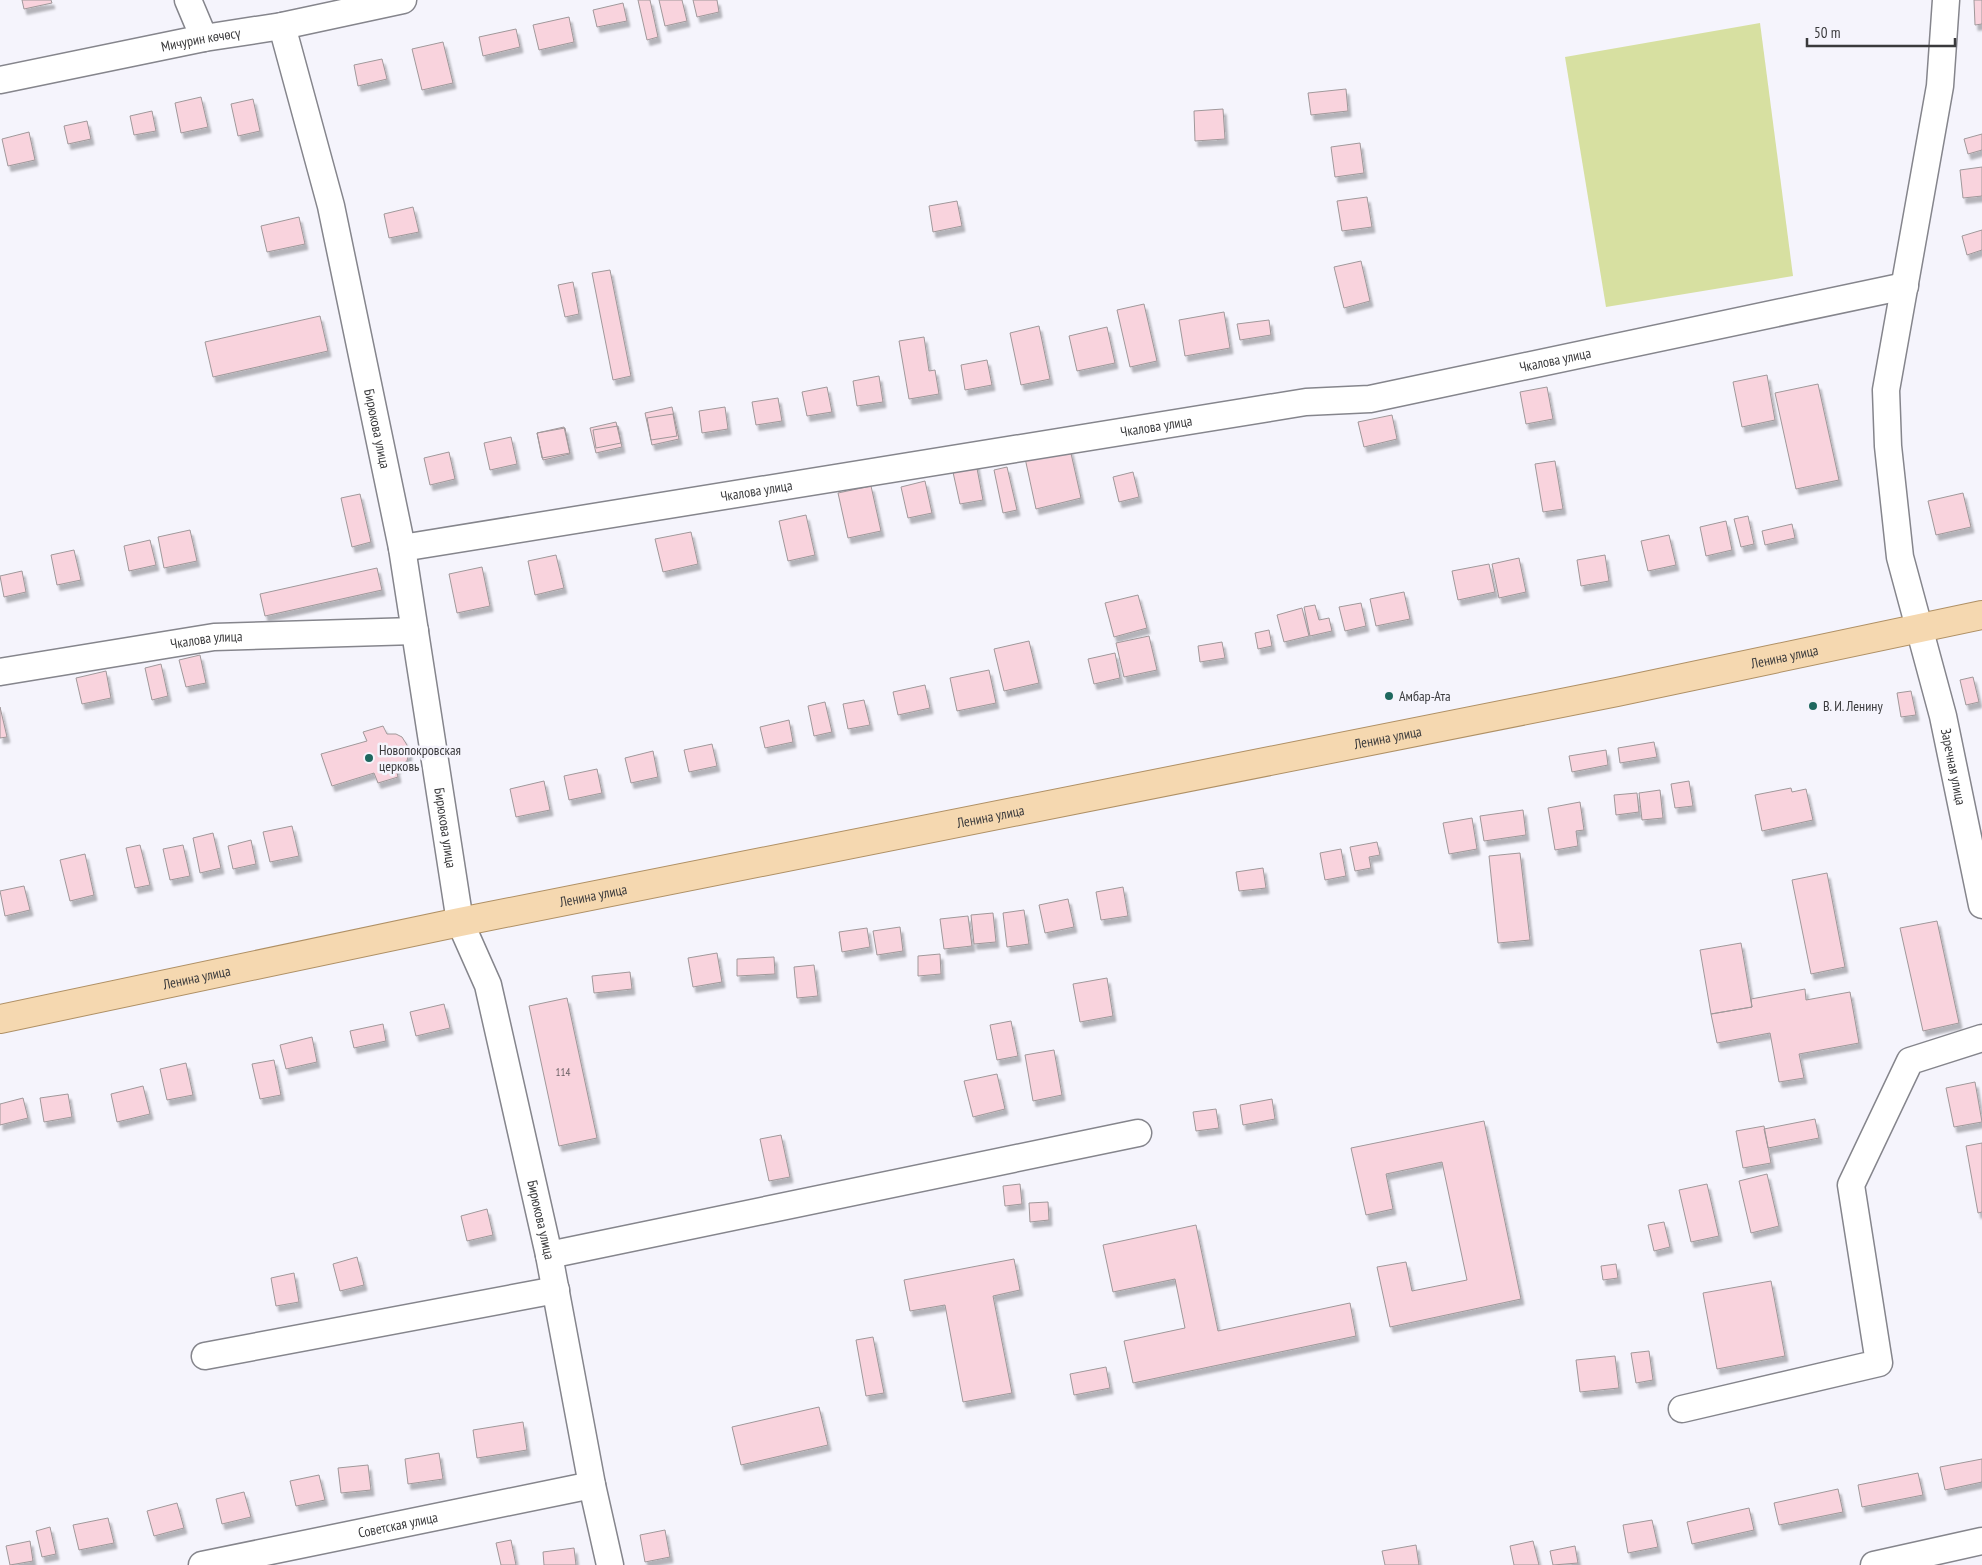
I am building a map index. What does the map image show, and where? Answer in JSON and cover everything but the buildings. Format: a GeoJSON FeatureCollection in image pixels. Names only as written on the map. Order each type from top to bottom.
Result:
{"type":"FeatureCollection","features":[{"type":"Feature","properties":{"kind":"main road","name":"Ленина улица"},"geometry":{"type":"LineString","coordinates":[[0,1020],[460,922],[1617,692],[1982,615]]}},
{"type":"Feature","properties":{"kind":"street"},"geometry":{"type":"LineString","coordinates":[[188,0],[204,38]]}},
{"type":"Feature","properties":{"kind":"street","name":"Мичурин көчөсү"},"geometry":{"type":"LineString","coordinates":[[0,80],[204,38],[282,26],[403,0]]}},
{"type":"Feature","properties":{"kind":"street","name":"Заречная улица"},"geometry":{"type":"LineString","coordinates":[[1946,0],[1940,86],[1886,390],[1888,446],[1900,556],[1943,716],[1982,905]]}},
{"type":"Feature","properties":{"kind":"street","name":"Бирюкова улица"},"geometry":{"type":"LineString","coordinates":[[282,26],[331,206],[402,548],[460,922],[488,985],[549,1255],[592,1485],[610,1565]]}},
{"type":"Feature","properties":{"kind":"street","name":"Чкалова улица"},"geometry":{"type":"LineString","coordinates":[[402,548],[1306,402],[1370,399],[1905,286]]}},
{"type":"Feature","properties":{"kind":"street","name":"Чкалова улица"},"geometry":{"type":"LineString","coordinates":[[0,672],[214,637],[415,631]]}},
{"type":"Feature","properties":{"kind":"street"},"geometry":{"type":"LineString","coordinates":[[1682,1409],[1879,1363],[1851,1185],[1910,1061],[1982,1038]]}},
{"type":"Feature","properties":{"kind":"street"},"geometry":{"type":"LineString","coordinates":[[549,1255],[1138,1133]]}},
{"type":"Feature","properties":{"kind":"street"},"geometry":{"type":"LineString","coordinates":[[205,1356],[556,1290]]}},
{"type":"Feature","properties":{"kind":"street","name":"Советская улица"},"geometry":{"type":"LineString","coordinates":[[202,1565],[592,1485]]}},
{"type":"Feature","properties":{"kind":"street"},"geometry":{"type":"LineString","coordinates":[[1874,1565],[1982,1541]]}},
{"type":"Feature","properties":{"kind":"green space"},"geometry":{"type":"Polygon","coordinates":[[[1760,23],[1793,276],[1606,307],[1565,57],[1760,23]]]}},
{"type":"Feature","properties":{"kind":"place","name":"Амбар-Ата"},"geometry":{"type":"Point","coordinates":[1389,696]}},
{"type":"Feature","properties":{"kind":"place","name":"В. И. Ленину"},"geometry":{"type":"Point","coordinates":[1813,706]}},
{"type":"Feature","properties":{"kind":"place","name":"Новопокровская церковь"},"geometry":{"type":"Point","coordinates":[369,758]}}]}
